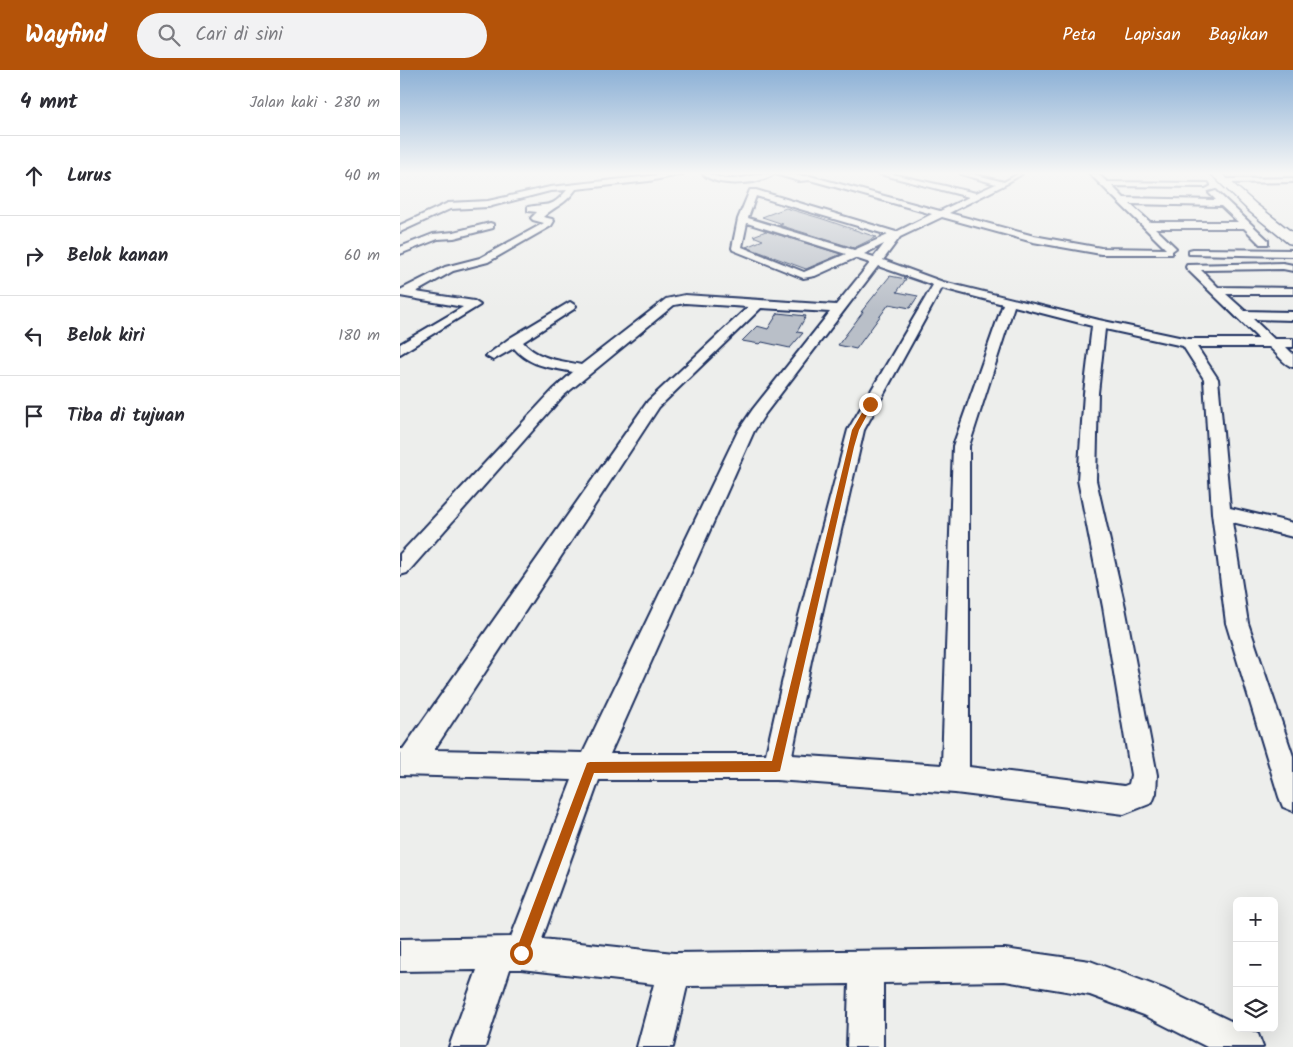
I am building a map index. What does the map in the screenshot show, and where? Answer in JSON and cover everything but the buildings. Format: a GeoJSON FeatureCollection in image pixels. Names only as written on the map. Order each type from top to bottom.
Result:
{"type":"FeatureCollection","features":[{"type":"Feature","properties":{"kind":"street"},"geometry":{"type":"LineString","coordinates":[[400,229],[420,220]]}},
{"type":"Feature","properties":{"kind":"street"},"geometry":{"type":"LineString","coordinates":[[403,293],[449,269],[484,260],[548,224],[549,221],[543,220]]}},
{"type":"Feature","properties":{"kind":"street"},"geometry":{"type":"LineString","coordinates":[[743,220],[737,248],[803,275],[811,274],[929,220]]}},
{"type":"Feature","properties":{"kind":"street"},"geometry":{"type":"LineString","coordinates":[[745,220],[855,254],[939,284],[1099,324],[1188,343],[1293,343]]}},
{"type":"Feature","properties":{"kind":"street"},"geometry":{"type":"LineString","coordinates":[[845,220],[897,235]]}},
{"type":"Feature","properties":{"kind":"street"},"geometry":{"type":"LineString","coordinates":[[960,220],[1004,232],[1079,248],[1111,252],[1264,242],[1237,220]]}},
{"type":"Feature","properties":{"kind":"street"},"geometry":{"type":"LineString","coordinates":[[1144,220],[1147,225],[1175,249],[1214,290],[1270,342],[1282,350],[1293,363]]}},
{"type":"Feature","properties":{"kind":"street"},"geometry":{"type":"LineString","coordinates":[[1267,220],[1293,240]]}},
{"type":"Feature","properties":{"kind":"street"},"geometry":{"type":"LineString","coordinates":[[1147,225],[1245,225]]}},
{"type":"Feature","properties":{"kind":"street"},"geometry":{"type":"LineString","coordinates":[[400,251],[436,236],[454,235],[490,226]]}},
{"type":"Feature","properties":{"kind":"street"},"geometry":{"type":"LineString","coordinates":[[466,1047],[510,953],[590,767],[746,431],[752,420],[897,235]]}},
{"type":"Feature","properties":{"kind":"street"},"geometry":{"type":"LineString","coordinates":[[1175,249],[1183,248],[1193,252],[1293,253]]}},
{"type":"Feature","properties":{"kind":"street"},"geometry":{"type":"LineString","coordinates":[[1191,267],[1283,266],[1293,268]]}},
{"type":"Feature","properties":{"kind":"street"},"geometry":{"type":"LineString","coordinates":[[776,767],[799,661],[856,430],[939,284]]}},
{"type":"Feature","properties":{"kind":"street"},"geometry":{"type":"LineString","coordinates":[[1214,290],[1293,291]]}},
{"type":"Feature","properties":{"kind":"street"},"geometry":{"type":"LineString","coordinates":[[400,350],[474,305],[403,293]]}},
{"type":"Feature","properties":{"kind":"street"},"geometry":{"type":"LineString","coordinates":[[400,567],[558,393],[670,302],[685,299],[839,308]]}},
{"type":"Feature","properties":{"kind":"street"},"geometry":{"type":"LineString","coordinates":[[955,779],[961,446],[1010,302]]}},
{"type":"Feature","properties":{"kind":"street"},"geometry":{"type":"LineString","coordinates":[[405,762],[650,408],[758,304]]}},
{"type":"Feature","properties":{"kind":"street"},"geometry":{"type":"LineString","coordinates":[[493,356],[570,306]]}},
{"type":"Feature","properties":{"kind":"street"},"geometry":{"type":"LineString","coordinates":[[1241,315],[1293,316]]}},
{"type":"Feature","properties":{"kind":"street"},"geometry":{"type":"LineString","coordinates":[[405,762],[590,767],[776,767],[955,779],[1124,800],[1142,793],[1143,765],[1114,608],[1087,480],[1091,393],[1099,324]]}},
{"type":"Feature","properties":{"kind":"street"},"geometry":{"type":"LineString","coordinates":[[515,341],[527,355],[538,360],[584,370]]}},
{"type":"Feature","properties":{"kind":"street"},"geometry":{"type":"LineString","coordinates":[[1188,343],[1210,379],[1221,513],[1237,624],[1293,797]]}},
{"type":"Feature","properties":{"kind":"street"},"geometry":{"type":"LineString","coordinates":[[1221,513],[1293,530]]}},
{"type":"Feature","properties":{"kind":"street"},"geometry":{"type":"LineString","coordinates":[[400,955],[510,953],[674,970],[1005,965],[1090,978],[1152,1001],[1245,1047]]}},
{"type":"Feature","properties":{"kind":"street"},"geometry":{"type":"LineString","coordinates":[[865,1047],[866,967]]}},
{"type":"Feature","properties":{"kind":"street"},"geometry":{"type":"LineString","coordinates":[[656,1047],[674,970]]}},
{"type":"Feature","properties":{"kind":"route"},"geometry":{"type":"LineString","coordinates":[[521,953],[590,767],[776,767],[799,661],[851,447],[861,418],[870,404]]}}]}
